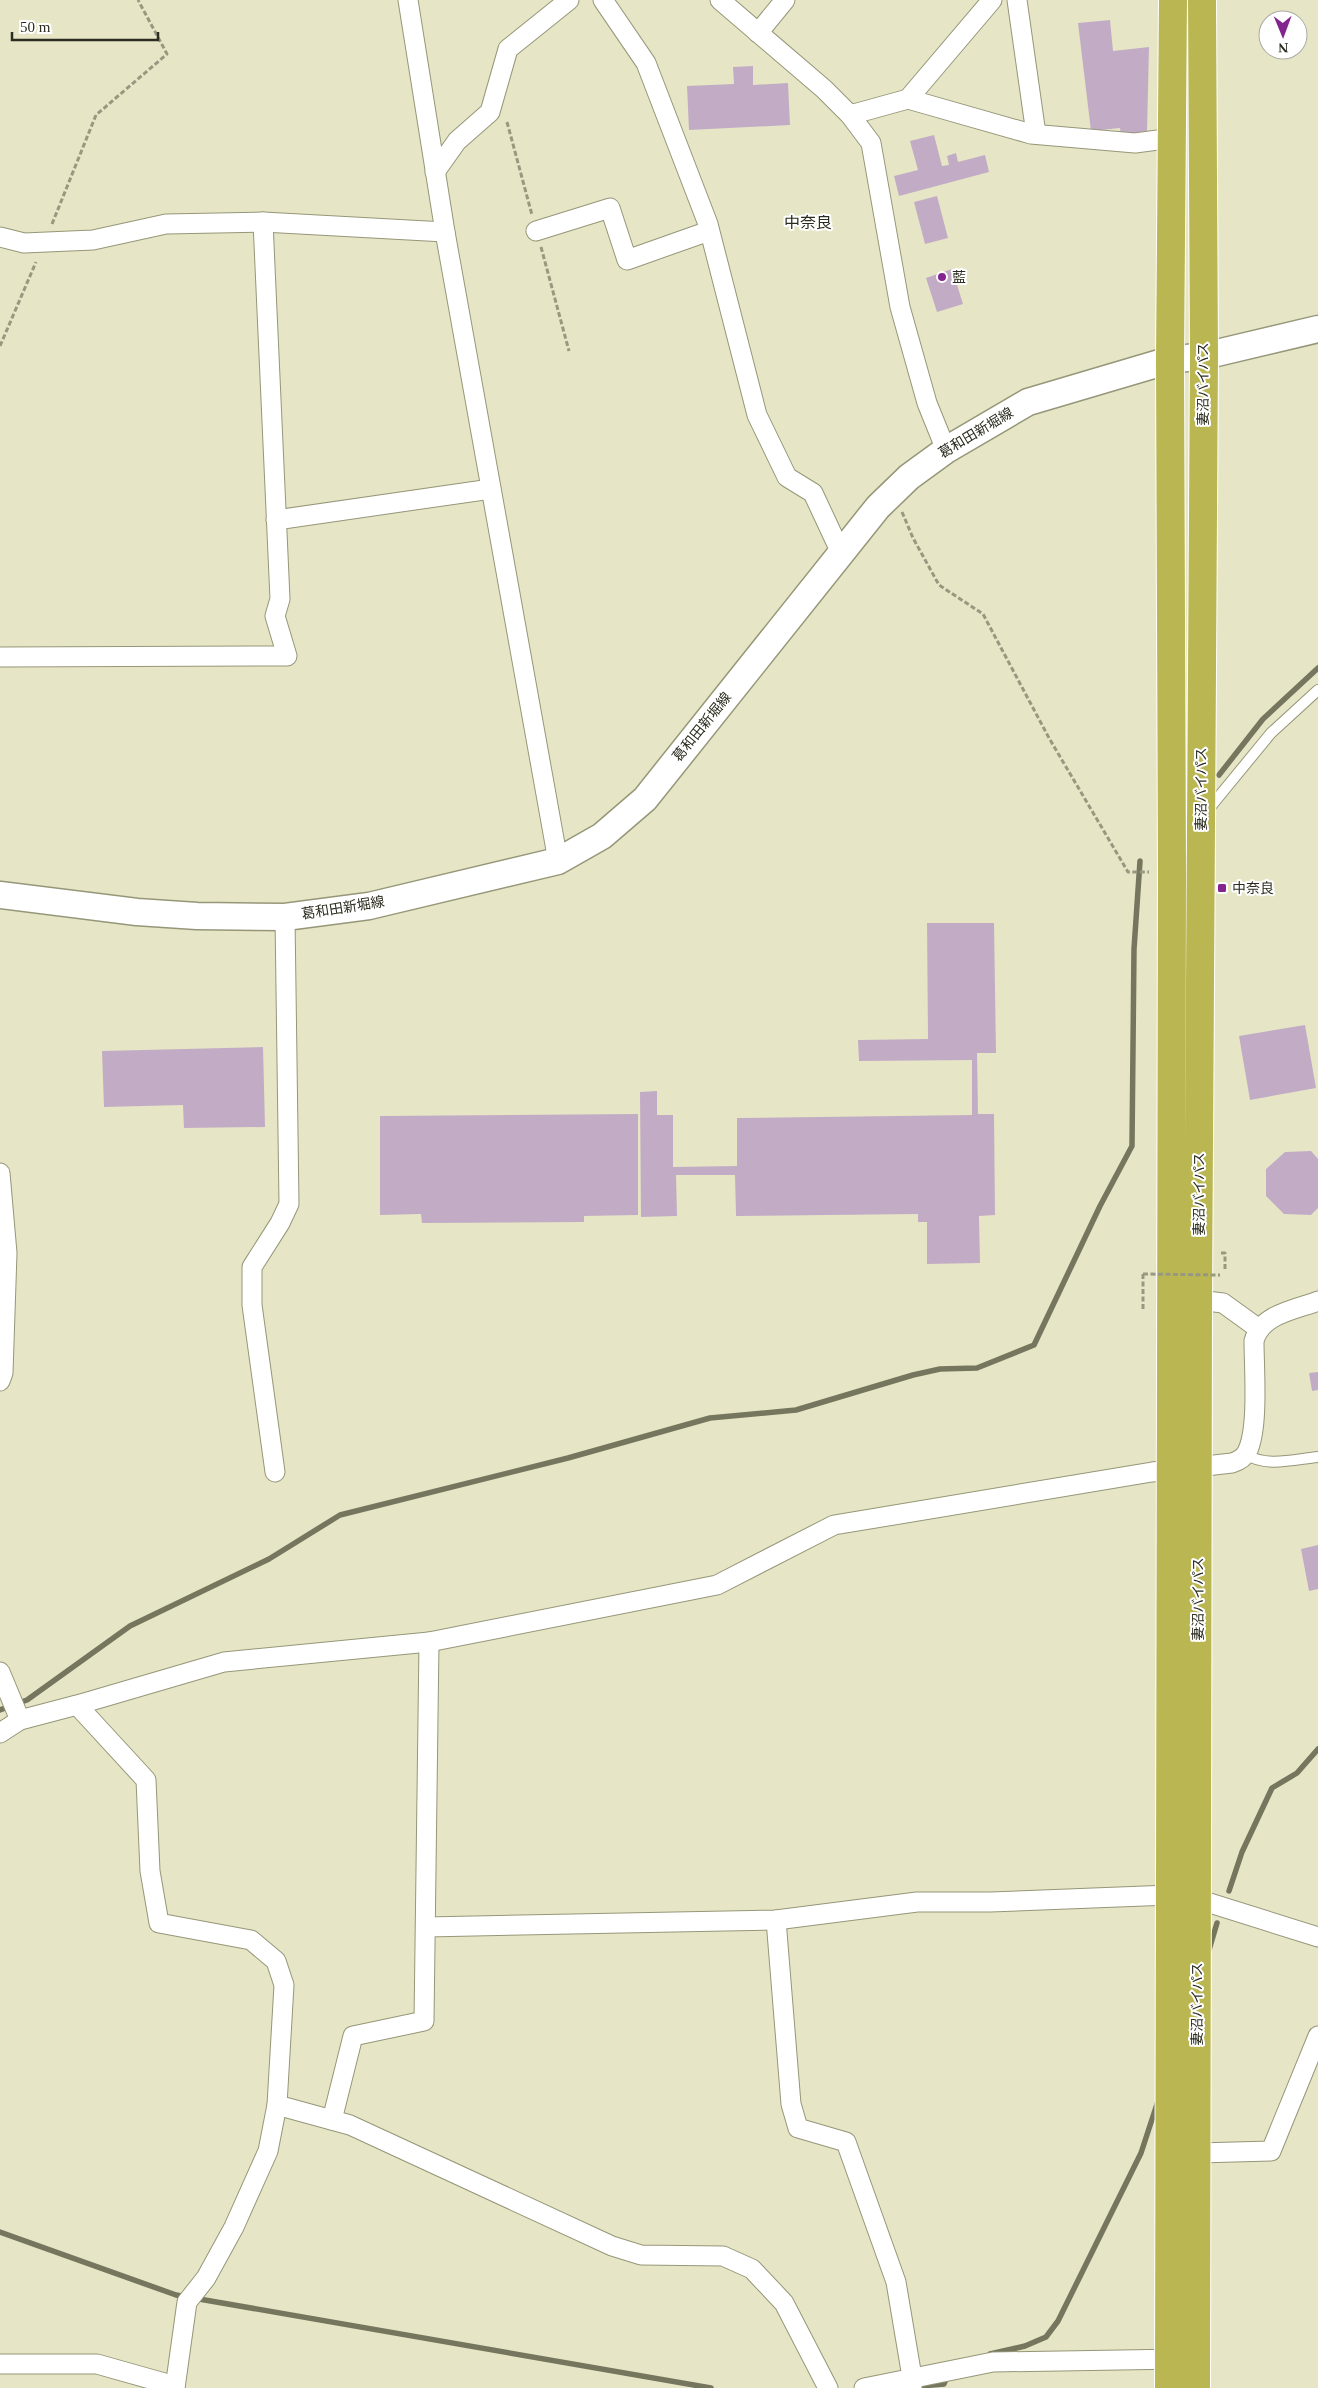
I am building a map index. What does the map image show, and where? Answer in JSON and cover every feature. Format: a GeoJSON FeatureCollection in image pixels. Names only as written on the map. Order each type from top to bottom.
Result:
{"type":"FeatureCollection","features":[{"type":"Feature","properties":{"kind":"highway","name":"妻沼バイパス"},"geometry":{"type":"LineString","coordinates":[[1173,0],[1170,360],[1172,872],[1171,1469],[1184,1897],[1198,2152],[1196,2388]]}},
{"type":"Feature","properties":{"kind":"highway","name":"妻沼バイパス"},"geometry":{"type":"LineString","coordinates":[[1169,2388],[1199,1466],[1198,1300],[1204,356],[1202,0]]}},
{"type":"Feature","properties":{"kind":"main road","name":"葛和田新堀線"},"geometry":{"type":"LineString","coordinates":[[0,895],[137,912],[197,916],[284,917],[369,906],[558,860],[602,836],[645,798],[878,507],[909,477],[946,450],[1028,402],[1170,360],[1204,356],[1318,329]]}},
{"type":"Feature","properties":{"kind":"street"},"geometry":{"type":"LineString","coordinates":[[408,0],[445,232],[558,860]]}},
{"type":"Feature","properties":{"kind":"street"},"geometry":{"type":"LineString","coordinates":[[435,172],[457,141],[490,112],[508,49],[569,0]]}},
{"type":"Feature","properties":{"kind":"street"},"geometry":{"type":"LineString","coordinates":[[603,0],[646,63],[710,231],[757,415],[787,477],[813,493],[841,553]]}},
{"type":"Feature","properties":{"kind":"street"},"geometry":{"type":"LineString","coordinates":[[720,0],[824,89],[850,115],[870,143],[900,306],[927,403],[946,450]]}},
{"type":"Feature","properties":{"kind":"street"},"geometry":{"type":"LineString","coordinates":[[758,33],[785,0]]}},
{"type":"Feature","properties":{"kind":"street"},"geometry":{"type":"LineString","coordinates":[[908,99],[992,0]]}},
{"type":"Feature","properties":{"kind":"street"},"geometry":{"type":"LineString","coordinates":[[1017,0],[1036,134]]}},
{"type":"Feature","properties":{"kind":"street"},"geometry":{"type":"LineString","coordinates":[[850,115],[908,99],[1036,134],[1135,143],[1173,138]]}},
{"type":"Feature","properties":{"kind":"street"},"geometry":{"type":"LineString","coordinates":[[536,231],[610,208],[627,260],[710,231]]}},
{"type":"Feature","properties":{"kind":"street"},"geometry":{"type":"LineString","coordinates":[[0,657],[287,656],[275,616],[280,598],[263,222]]}},
{"type":"Feature","properties":{"kind":"street"},"geometry":{"type":"LineString","coordinates":[[0,236],[24,243],[93,240],[166,224],[263,222],[445,232]]}},
{"type":"Feature","properties":{"kind":"street"},"geometry":{"type":"LineString","coordinates":[[276,520],[491,489]]}},
{"type":"Feature","properties":{"kind":"street"},"geometry":{"type":"LineString","coordinates":[[275,1472],[252,1305],[252,1267],[280,1223],[289,1204],[284,917]]}},
{"type":"Feature","properties":{"kind":"street"},"geometry":{"type":"LineString","coordinates":[[0,1173],[7,1253],[3,1373],[0,1381]]}},
{"type":"Feature","properties":{"kind":"street"},"geometry":{"type":"LineString","coordinates":[[1198,1300],[1223,1302],[1259,1329]]}},
{"type":"Feature","properties":{"kind":"street"},"geometry":{"type":"LineString","coordinates":[[0,1733],[20,1720],[224,1662],[429,1642],[717,1585],[834,1525],[1171,1469],[1232,1464],[1246,1454],[1250,1445],[1255,1403],[1254,1341],[1259,1329],[1270,1319],[1318,1301]]}},
{"type":"Feature","properties":{"kind":"street"},"geometry":{"type":"LineString","coordinates":[[332,2120],[353,2036],[424,2021],[429,1642]]}},
{"type":"Feature","properties":{"kind":"street"},"geometry":{"type":"LineString","coordinates":[[0,1672],[20,1720]]}},
{"type":"Feature","properties":{"kind":"street"},"geometry":{"type":"LineString","coordinates":[[0,2364],[102,2365],[175,2387],[186,2302],[206,2278],[256,2182],[268,2151],[277,2105],[284,1985],[276,1961],[251,1940],[159,1923],[150,1871],[146,1780],[77,1705]]}},
{"type":"Feature","properties":{"kind":"street"},"geometry":{"type":"LineString","coordinates":[[426,1927],[776,1920],[917,1902],[1184,1897],[1318,1937]]}},
{"type":"Feature","properties":{"kind":"street"},"geometry":{"type":"LineString","coordinates":[[776,1920],[791,2104],[798,2128],[846,2142],[896,2282],[912,2383]]}},
{"type":"Feature","properties":{"kind":"street"},"geometry":{"type":"LineString","coordinates":[[1198,2152],[1271,2151],[1318,2036]]}},
{"type":"Feature","properties":{"kind":"street"},"geometry":{"type":"LineString","coordinates":[[277,2105],[350,2125],[612,2246],[642,2255],[723,2256],[752,2269],[784,2303],[828,2388]]}},
{"type":"Feature","properties":{"kind":"street"},"geometry":{"type":"LineString","coordinates":[[864,2388],[912,2383],[993,2362],[1196,2359]]}},
{"type":"Feature","properties":{"kind":"lane"},"geometry":{"type":"LineString","coordinates":[[1201,818],[1271,733],[1318,690]]}},
{"type":"Feature","properties":{"kind":"lane"},"geometry":{"type":"LineString","coordinates":[[1246,1454],[1254,1460],[1264,1461],[1318,1457]]}},
{"type":"Feature","properties":{"kind":"path"},"geometry":{"type":"LineString","coordinates":[[0,346],[45,242],[96,115],[167,54],[138,0]]}},
{"type":"Feature","properties":{"kind":"path"},"geometry":{"type":"LineString","coordinates":[[894,492],[913,538],[939,585],[983,614],[1049,738],[1128,872],[1172,872]]}},
{"type":"Feature","properties":{"kind":"path"},"geometry":{"type":"LineString","coordinates":[[1144,1309],[1143,1274],[1220,1275]]}},
{"type":"Feature","properties":{"kind":"building"},"geometry":{"type":"Polygon","coordinates":[[[1110,20],[1113,51],[1149,47],[1147,131],[1121,135],[1120,128],[1091,131],[1078,23],[1110,20]]]}},
{"type":"Feature","properties":{"kind":"building"},"geometry":{"type":"Polygon","coordinates":[[[753,66],[753,85],[788,83],[790,125],[689,130],[687,86],[734,84],[733,67],[753,66]]]}},
{"type":"Feature","properties":{"kind":"building"},"geometry":{"type":"Polygon","coordinates":[[[934,135],[942,166],[949,165],[947,156],[956,153],[958,162],[985,155],[989,172],[899,196],[894,176],[918,170],[910,141],[934,135]]]}},
{"type":"Feature","properties":{"kind":"building"},"geometry":{"type":"Polygon","coordinates":[[[937,196],[948,238],[925,244],[914,202],[937,196]]]}},
{"type":"Feature","properties":{"kind":"building"},"geometry":{"type":"Polygon","coordinates":[[[952,269],[963,304],[937,312],[926,278],[952,269]]]}},
{"type":"Feature","properties":{"kind":"building"},"geometry":{"type":"Polygon","coordinates":[[[927,923],[994,923],[996,1053],[977,1053],[978,1114],[994,1114],[995,1215],[979,1216],[980,1263],[927,1264],[927,1222],[918,1222],[918,1214],[736,1216],[735,1175],[676,1175],[677,1216],[641,1217],[640,1092],[657,1091],[657,1115],[673,1115],[673,1167],[737,1166],[737,1118],[972,1115],[972,1060],[859,1061],[858,1040],[928,1039],[927,923]]]}},
{"type":"Feature","properties":{"kind":"building"},"geometry":{"type":"Polygon","coordinates":[[[1305,1025],[1316,1088],[1250,1100],[1239,1036],[1305,1025]]]}},
{"type":"Feature","properties":{"kind":"building"},"geometry":{"type":"Polygon","coordinates":[[[263,1047],[265,1127],[184,1128],[183,1105],[104,1107],[102,1051],[263,1047]]]}},
{"type":"Feature","properties":{"kind":"building"},"geometry":{"type":"Polygon","coordinates":[[[638,1114],[638,1215],[584,1216],[584,1222],[422,1223],[421,1214],[380,1215],[380,1116],[638,1114]]]}},
{"type":"Feature","properties":{"kind":"building"},"geometry":{"type":"Polygon","coordinates":[[[1311,1151],[1318,1159],[1318,1208],[1311,1215],[1284,1214],[1266,1196],[1266,1169],[1285,1152],[1311,1151]]]}},
{"type":"Feature","properties":{"kind":"building"},"geometry":{"type":"Polygon","coordinates":[[[1318,1372],[1318,1390],[1312,1391],[1309,1373],[1318,1372]]]}},
{"type":"Feature","properties":{"kind":"building"},"geometry":{"type":"Polygon","coordinates":[[[1318,1545],[1318,1589],[1309,1591],[1301,1549],[1318,1545]]]}},
{"type":"Feature","properties":{"kind":"waterway"},"geometry":{"type":"LineString","coordinates":[[1219,775],[1263,719],[1318,668]]}},
{"type":"Feature","properties":{"kind":"waterway"},"geometry":{"type":"LineString","coordinates":[[0,1710],[27,1700],[130,1626],[269,1559],[340,1515],[568,1458],[710,1418],[796,1410],[913,1375],[940,1369],[977,1368],[1034,1345],[1100,1206],[1132,1146],[1134,949],[1140,861]]}},
{"type":"Feature","properties":{"kind":"waterway"},"geometry":{"type":"LineString","coordinates":[[1229,1891],[1242,1852],[1272,1788],[1297,1773],[1318,1749]]}},
{"type":"Feature","properties":{"kind":"waterway"},"geometry":{"type":"LineString","coordinates":[[1209,1950],[1217,1923]]}},
{"type":"Feature","properties":{"kind":"waterway"},"geometry":{"type":"LineString","coordinates":[[990,2354],[1025,2346],[1046,2337],[1058,2321],[1141,2153],[1158,2101]]}},
{"type":"Feature","properties":{"kind":"waterway"},"geometry":{"type":"LineString","coordinates":[[0,2232],[176,2295],[711,2388]]}},
{"type":"Feature","properties":{"kind":"waterway"},"geometry":{"type":"LineString","coordinates":[[921,2386],[944,2384],[948,2375]]}},
{"type":"Feature","properties":{"kind":"place","name":"藍"},"geometry":{"type":"Point","coordinates":[942,277]}},
{"type":"Feature","properties":{"kind":"place","name":"中奈良"},"geometry":{"type":"Point","coordinates":[1222,888]}},
{"type":"Feature","properties":{"kind":"district","name":"中奈良"},"geometry":{"type":"Point","coordinates":[808,222]}}]}
